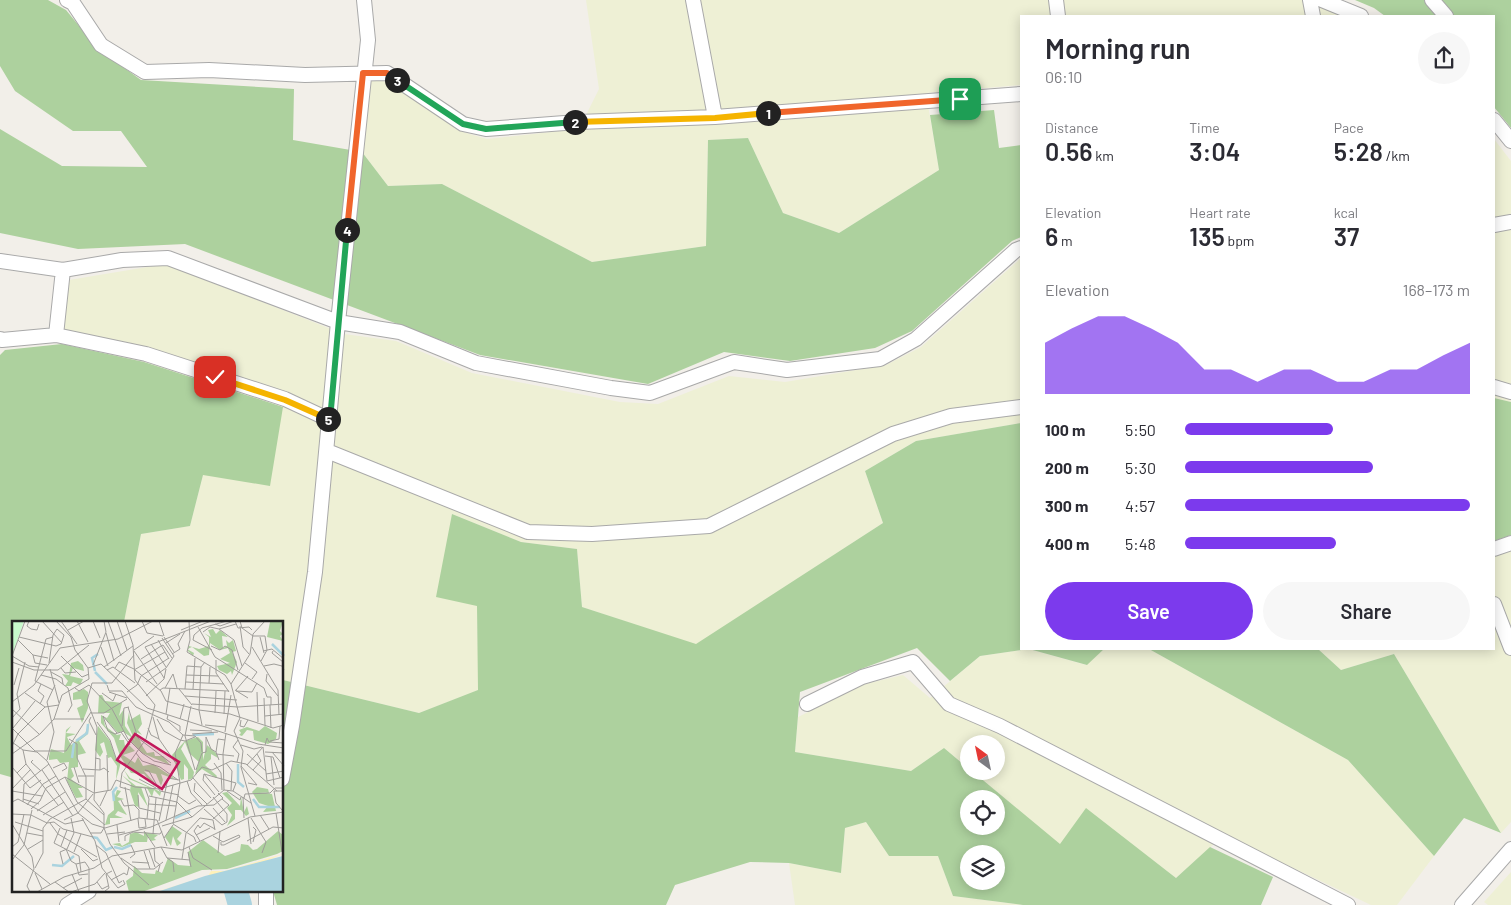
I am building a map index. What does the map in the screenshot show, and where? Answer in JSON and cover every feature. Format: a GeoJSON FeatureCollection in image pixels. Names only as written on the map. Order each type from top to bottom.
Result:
{"type":"FeatureCollection","features":[{"type":"Feature","properties":{"kind":"street"},"geometry":{"type":"LineString","coordinates":[[66,0],[73,4],[101,45],[145,72],[209,70],[305,74],[387,73],[463,124],[486,129],[578,122],[715,118],[1020,94]]}},
{"type":"Feature","properties":{"kind":"street"},"geometry":{"type":"LineString","coordinates":[[284,768],[316,572],[338,322],[368,40],[364,0]]}},
{"type":"Feature","properties":{"kind":"street"},"geometry":{"type":"LineString","coordinates":[[693,0],[715,118]]}},
{"type":"Feature","properties":{"kind":"street"},"geometry":{"type":"LineString","coordinates":[[1056,0],[1058,15]]}},
{"type":"Feature","properties":{"kind":"street"},"geometry":{"type":"LineString","coordinates":[[1310,0],[1313,15]]}},
{"type":"Feature","properties":{"kind":"street"},"geometry":{"type":"LineString","coordinates":[[1322,0],[1359,15]]}},
{"type":"Feature","properties":{"kind":"street"},"geometry":{"type":"LineString","coordinates":[[1432,0],[1445,15]]}},
{"type":"Feature","properties":{"kind":"street"},"geometry":{"type":"LineString","coordinates":[[1495,121],[1511,141]]}},
{"type":"Feature","properties":{"kind":"street"},"geometry":{"type":"LineString","coordinates":[[1495,225],[1511,222]]}},
{"type":"Feature","properties":{"kind":"street"},"geometry":{"type":"LineString","coordinates":[[0,261],[63,270],[122,260],[168,258],[338,322],[400,332],[476,363],[611,388],[650,393],[734,362],[787,370],[880,359],[916,339],[1020,248]]}},
{"type":"Feature","properties":{"kind":"street"},"geometry":{"type":"LineString","coordinates":[[56,336],[63,270]]}},
{"type":"Feature","properties":{"kind":"street"},"geometry":{"type":"LineString","coordinates":[[0,339],[56,336],[146,354],[285,400],[330,420]]}},
{"type":"Feature","properties":{"kind":"street"},"geometry":{"type":"LineString","coordinates":[[1495,387],[1511,392]]}},
{"type":"Feature","properties":{"kind":"street"},"geometry":{"type":"LineString","coordinates":[[327,451],[528,532],[592,534],[709,526],[893,434],[951,416],[1020,407]]}},
{"type":"Feature","properties":{"kind":"street"},"geometry":{"type":"LineString","coordinates":[[1495,550],[1511,543]]}},
{"type":"Feature","properties":{"kind":"street"},"geometry":{"type":"LineString","coordinates":[[1495,607],[1511,648]]}},
{"type":"Feature","properties":{"kind":"street"},"geometry":{"type":"LineString","coordinates":[[807,704],[862,677],[913,662],[948,704],[1000,726],[1348,905]]}},
{"type":"Feature","properties":{"kind":"street"},"geometry":{"type":"LineString","coordinates":[[1462,905],[1511,849]]}},
{"type":"Feature","properties":{"kind":"street"},"geometry":{"type":"LineString","coordinates":[[67,905],[87,892]]}},
{"type":"Feature","properties":{"kind":"street"},"geometry":{"type":"LineString","coordinates":[[266,892],[266,905]]}},
{"type":"Feature","properties":{"kind":"green space"},"geometry":{"type":"Polygon","coordinates":[[[0,0],[48,0],[66,10],[98,49],[141,80],[294,89],[293,140],[362,152],[388,186],[442,184],[592,262],[706,246],[708,140],[748,138],[783,213],[839,233],[939,170],[930,115],[994,110],[999,148],[1020,145],[1020,237],[1012,241],[912,331],[875,348],[790,361],[724,352],[648,384],[480,355],[185,244],[78,249],[0,233],[0,129],[62,166],[147,167],[121,131],[73,131],[15,91],[0,66],[0,0]]]}},
{"type":"Feature","properties":{"kind":"green space"},"geometry":{"type":"Polygon","coordinates":[[[586,0],[1302,0],[1340,15],[1020,15],[1020,85],[926,93],[939,170],[839,233],[783,213],[748,138],[708,140],[706,246],[592,262],[442,184],[388,186],[362,152],[371,78],[387,82],[463,132],[487,139],[579,129],[599,89],[586,0]]]}},
{"type":"Feature","properties":{"kind":"green space"},"geometry":{"type":"Polygon","coordinates":[[[1355,0],[1511,0],[1511,128],[1495,108],[1495,15],[1384,15],[1374,8],[1355,0]]]}},
{"type":"Feature","properties":{"kind":"green space"},"geometry":{"type":"Polygon","coordinates":[[[1495,140],[1511,161],[1511,402],[1495,398],[1495,140]]]}},
{"type":"Feature","properties":{"kind":"green space"},"geometry":{"type":"Polygon","coordinates":[[[1020,259],[1020,423],[916,441],[865,471],[883,523],[696,645],[582,607],[577,549],[521,542],[452,514],[477,606],[479,690],[419,713],[284,680],[284,621],[124,621],[141,534],[190,526],[203,475],[283,407],[144,362],[62,344],[69,280],[165,264],[344,334],[396,341],[472,373],[620,402],[658,404],[729,376],[785,382],[886,365],[921,347],[1020,259]]]}},
{"type":"Feature","properties":{"kind":"green space"},"geometry":{"type":"Polygon","coordinates":[[[62,344],[144,362],[283,407],[270,486],[203,475],[190,526],[141,534],[124,621],[12,621],[12,777],[0,774],[0,355],[5,350],[62,344]]]}},
{"type":"Feature","properties":{"kind":"green space"},"geometry":{"type":"Polygon","coordinates":[[[1495,398],[1511,402],[1511,535],[1495,541],[1495,398]]]}},
{"type":"Feature","properties":{"kind":"green space"},"geometry":{"type":"Polygon","coordinates":[[[1020,423],[1020,650],[1022,650],[980,656],[950,681],[917,648],[800,692],[795,752],[911,771],[944,748],[960,761],[960,780],[983,780],[995,790],[960,790],[960,835],[1005,835],[1005,798],[1060,844],[1086,808],[1176,878],[1210,847],[1273,877],[1261,905],[1023,905],[953,896],[938,856],[889,856],[866,822],[845,828],[841,873],[789,863],[750,862],[675,885],[666,905],[277,905],[273,892],[284,892],[284,680],[419,713],[478,690],[477,606],[436,597],[452,514],[521,542],[577,549],[582,607],[696,644],[883,523],[865,471],[916,441],[1020,423]]]}},
{"type":"Feature","properties":{"kind":"green space"},"geometry":{"type":"Polygon","coordinates":[[[1511,535],[1511,822],[1501,833],[1394,654],[1341,670],[1319,650],[1495,650],[1495,541],[1511,535]]]}},
{"type":"Feature","properties":{"kind":"green space"},"geometry":{"type":"Polygon","coordinates":[[[1033,650],[1086,665],[1103,650],[1151,650],[1348,760],[1434,856],[1397,905],[1371,905],[1224,835],[1176,878],[1086,809],[1060,845],[1005,799],[1005,790],[995,790],[983,780],[1005,780],[1005,735],[960,735],[960,761],[944,748],[911,771],[795,752],[798,717],[865,684],[903,675],[930,698],[980,656],[1033,650]]]}},
{"type":"Feature","properties":{"kind":"green space"},"geometry":{"type":"Polygon","coordinates":[[[1033,650],[1103,650],[1087,665],[1033,650]]]}},
{"type":"Feature","properties":{"kind":"green space"},"geometry":{"type":"Polygon","coordinates":[[[1151,650],[1319,650],[1341,670],[1394,654],[1501,833],[1464,818],[1434,856],[1348,760],[1151,650]]]}},
{"type":"Feature","properties":{"kind":"green space"},"geometry":{"type":"Polygon","coordinates":[[[866,822],[889,856],[938,856],[953,896],[1023,905],[795,905],[789,863],[841,873],[845,828],[866,822]]]}},
{"type":"Feature","properties":{"kind":"green space"},"geometry":{"type":"Polygon","coordinates":[[[1511,872],[1511,905],[1488,905],[1484,902],[1511,872]]]}},
{"type":"Feature","properties":{"kind":"waterway"},"geometry":{"type":"LineString","coordinates":[[236,892],[240,905]]}},
{"type":"Feature","properties":{"kind":"route"},"geometry":{"type":"LineString","coordinates":[[215,377],[285,400],[330,420],[363,73],[387,73],[463,124],[486,129],[578,122],[715,118],[960,99]]}}]}
